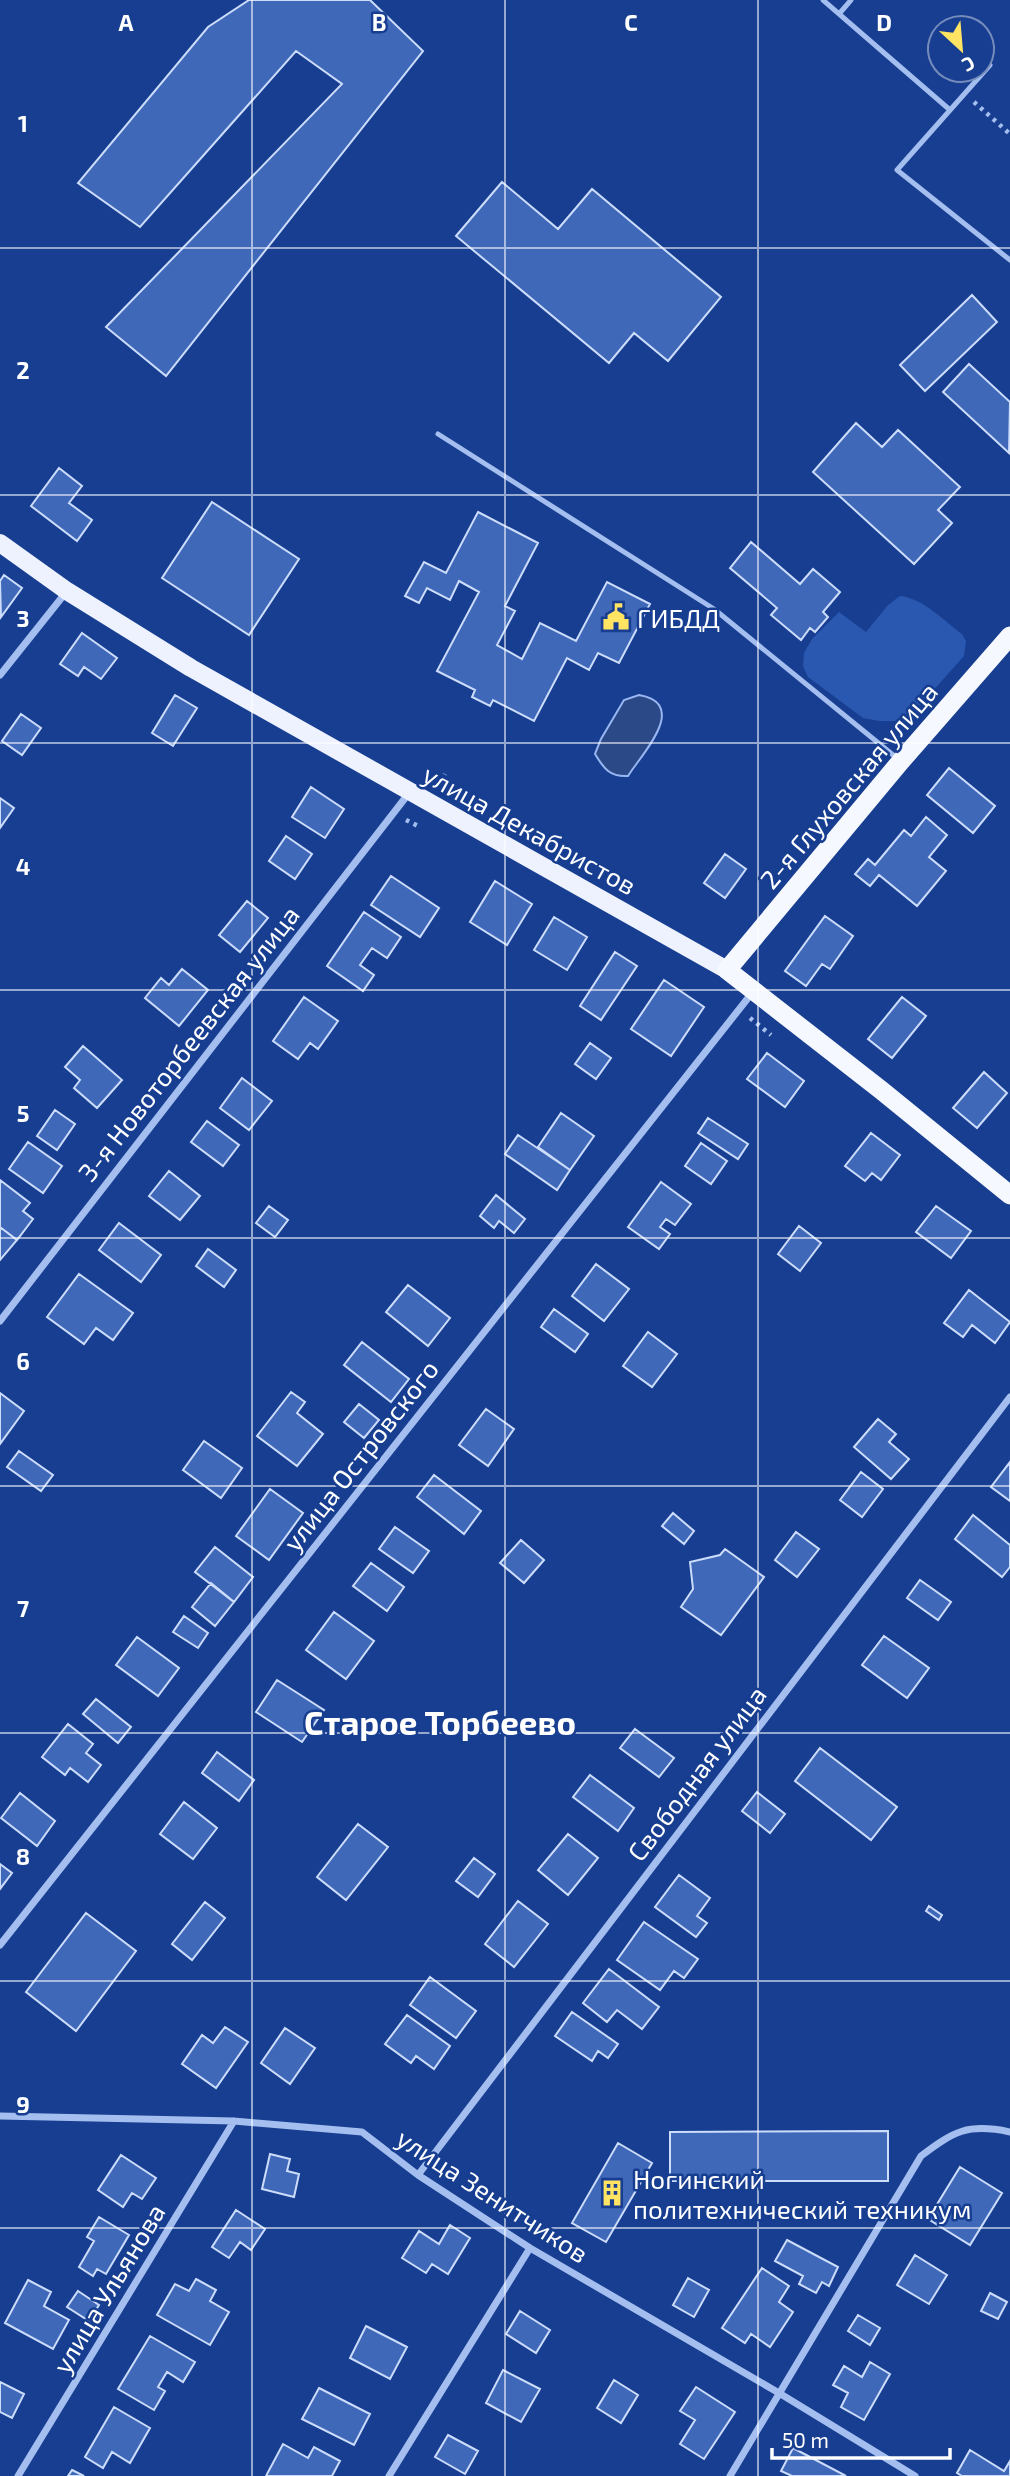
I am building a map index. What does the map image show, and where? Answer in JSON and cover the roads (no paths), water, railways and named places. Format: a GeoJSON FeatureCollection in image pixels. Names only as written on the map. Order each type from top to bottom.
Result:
{"type":"FeatureCollection","features":[{"type":"Feature","properties":{"kind":"highway","name":"2-я Глуховская улица"},"geometry":{"type":"LineString","coordinates":[[727,970],[901,761],[1010,636]]}},
{"type":"Feature","properties":{"kind":"highway","name":"улица Декабристов"},"geometry":{"type":"LineString","coordinates":[[727,970],[1010,1195]]}},
{"type":"Feature","properties":{"kind":"main road","name":"улица Декабристов"},"geometry":{"type":"LineString","coordinates":[[0,543],[67,591],[191,668],[727,970]]}},
{"type":"Feature","properties":{"kind":"street"},"geometry":{"type":"LineString","coordinates":[[0,675],[67,591]]}},
{"type":"Feature","properties":{"kind":"street","name":"3-я Новоторбеевская улица"},"geometry":{"type":"LineString","coordinates":[[0,1321],[409,792]]}},
{"type":"Feature","properties":{"kind":"street","name":"улица Островского"},"geometry":{"type":"LineString","coordinates":[[0,1945],[753,990]]}},
{"type":"Feature","properties":{"kind":"street","name":"Свободная улица"},"geometry":{"type":"LineString","coordinates":[[418,2175],[1010,1397]]}},
{"type":"Feature","properties":{"kind":"street","name":"улица Зенитчиков"},"geometry":{"type":"LineString","coordinates":[[0,2116],[234,2121],[362,2132],[418,2175],[530,2248],[779,2393],[915,2476]]}},
{"type":"Feature","properties":{"kind":"street","name":"улица Ульянова"},"geometry":{"type":"LineString","coordinates":[[18,2476],[234,2121]]}},
{"type":"Feature","properties":{"kind":"street"},"geometry":{"type":"LineString","coordinates":[[730,2476],[921,2157],[945,2138],[971,2128],[992,2128],[1010,2132]]}},
{"type":"Feature","properties":{"kind":"street"},"geometry":{"type":"LineString","coordinates":[[389,2476],[530,2248]]}},
{"type":"Feature","properties":{"kind":"lane"},"geometry":{"type":"LineString","coordinates":[[823,0],[950,110]]}},
{"type":"Feature","properties":{"kind":"lane"},"geometry":{"type":"LineString","coordinates":[[839,13],[851,0]]}},
{"type":"Feature","properties":{"kind":"lane"},"geometry":{"type":"LineString","coordinates":[[973,84],[897,170],[1010,260]]}},
{"type":"Feature","properties":{"kind":"lane"},"geometry":{"type":"LineString","coordinates":[[438,434],[714,609],[901,761]]}},
{"type":"Feature","properties":{"kind":"place","name":"ГИБДД"},"geometry":{"type":"Point","coordinates":[616,617]}},
{"type":"Feature","properties":{"kind":"place","name":"Ногинский политехнический техникум"},"geometry":{"type":"Point","coordinates":[612,2193]}},
{"type":"Feature","properties":{"kind":"district","name":"Старое Торбеево"},"geometry":{"type":"Point","coordinates":[440,1722]}}]}
